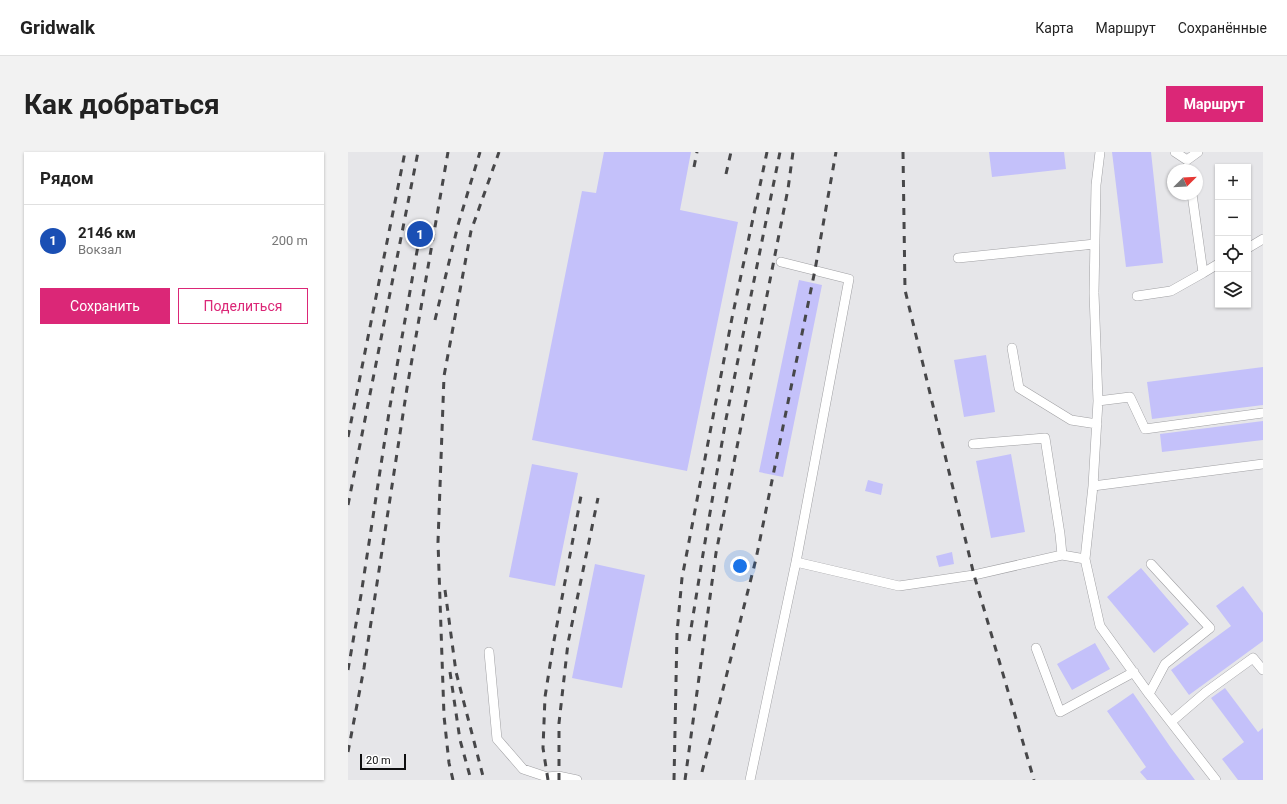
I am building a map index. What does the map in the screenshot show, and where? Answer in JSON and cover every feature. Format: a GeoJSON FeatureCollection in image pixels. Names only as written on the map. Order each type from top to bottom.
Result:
{"type":"FeatureCollection","features":[{"type":"Feature","properties":{"kind":"lane"},"geometry":{"type":"LineString","coordinates":[[1100,152],[1096,185],[1094,293],[1098,401],[1093,486],[1085,559],[1100,626],[1149,694],[1216,780]]}},
{"type":"Feature","properties":{"kind":"lane"},"geometry":{"type":"LineString","coordinates":[[1176,152],[1187,160],[1188,164]]}},
{"type":"Feature","properties":{"kind":"lane"},"geometry":{"type":"LineString","coordinates":[[1187,160],[1198,152]]}},
{"type":"Feature","properties":{"kind":"lane"},"geometry":{"type":"LineString","coordinates":[[1193,200],[1203,273]]}},
{"type":"Feature","properties":{"kind":"lane"},"geometry":{"type":"LineString","coordinates":[[1251,246],[1263,240]]}},
{"type":"Feature","properties":{"kind":"lane"},"geometry":{"type":"LineString","coordinates":[[958,258],[1095,244]]}},
{"type":"Feature","properties":{"kind":"lane"},"geometry":{"type":"LineString","coordinates":[[750,780],[796,562],[849,279],[781,262]]}},
{"type":"Feature","properties":{"kind":"lane"},"geometry":{"type":"LineString","coordinates":[[1137,296],[1171,291],[1215,266]]}},
{"type":"Feature","properties":{"kind":"lane"},"geometry":{"type":"LineString","coordinates":[[1012,348],[1019,388],[1072,420],[1097,424]]}},
{"type":"Feature","properties":{"kind":"lane"},"geometry":{"type":"LineString","coordinates":[[1098,401],[1130,398],[1145,429],[1263,413]]}},
{"type":"Feature","properties":{"kind":"lane"},"geometry":{"type":"LineString","coordinates":[[973,444],[1045,438],[1062,555]]}},
{"type":"Feature","properties":{"kind":"lane"},"geometry":{"type":"LineString","coordinates":[[1093,486],[1263,464]]}},
{"type":"Feature","properties":{"kind":"lane"},"geometry":{"type":"LineString","coordinates":[[796,562],[899,586],[974,574],[1062,555],[1085,559]]}},
{"type":"Feature","properties":{"kind":"lane"},"geometry":{"type":"LineString","coordinates":[[1149,694],[1165,664],[1210,628],[1151,564]]}},
{"type":"Feature","properties":{"kind":"lane"},"geometry":{"type":"LineString","coordinates":[[1036,648],[1060,712],[1134,672]]}},
{"type":"Feature","properties":{"kind":"lane"},"geometry":{"type":"LineString","coordinates":[[489,652],[497,739],[523,769],[547,777],[558,776],[577,780]]}},
{"type":"Feature","properties":{"kind":"lane"},"geometry":{"type":"LineString","coordinates":[[1171,722],[1206,692],[1253,658],[1263,670]]}},
{"type":"Feature","properties":{"kind":"building"},"geometry":{"type":"Polygon","coordinates":[[[604,152],[691,152],[680,210],[738,222],[687,471],[532,440],[582,191],[596,193],[604,152]]]}},
{"type":"Feature","properties":{"kind":"building"},"geometry":{"type":"Polygon","coordinates":[[[989,152],[1064,152],[1066,169],[992,177],[989,152]]]}},
{"type":"Feature","properties":{"kind":"building"},"geometry":{"type":"Polygon","coordinates":[[[1112,152],[1151,152],[1163,263],[1126,267],[1112,152]]]}},
{"type":"Feature","properties":{"kind":"building"},"geometry":{"type":"Polygon","coordinates":[[[799,280],[822,285],[783,477],[759,472],[799,280]]]}},
{"type":"Feature","properties":{"kind":"building"},"geometry":{"type":"Polygon","coordinates":[[[986,355],[995,412],[964,417],[954,360],[986,355]]]}},
{"type":"Feature","properties":{"kind":"building"},"geometry":{"type":"Polygon","coordinates":[[[1263,367],[1263,405],[1152,419],[1147,382],[1263,367]]]}},
{"type":"Feature","properties":{"kind":"building"},"geometry":{"type":"Polygon","coordinates":[[[1263,421],[1263,440],[1162,452],[1160,434],[1263,421]]]}},
{"type":"Feature","properties":{"kind":"building"},"geometry":{"type":"Polygon","coordinates":[[[1011,454],[1025,532],[991,538],[976,461],[1011,454]]]}},
{"type":"Feature","properties":{"kind":"building"},"geometry":{"type":"Polygon","coordinates":[[[532,464],[578,473],[555,586],[509,577],[532,464]]]}},
{"type":"Feature","properties":{"kind":"building"},"geometry":{"type":"Polygon","coordinates":[[[868,480],[883,484],[881,495],[865,491],[868,480]]]}},
{"type":"Feature","properties":{"kind":"building"},"geometry":{"type":"Polygon","coordinates":[[[952,552],[954,564],[939,567],[936,556],[952,552]]]}},
{"type":"Feature","properties":{"kind":"building"},"geometry":{"type":"Polygon","coordinates":[[[595,564],[645,575],[622,688],[572,678],[595,564]]]}},
{"type":"Feature","properties":{"kind":"building"},"geometry":{"type":"Polygon","coordinates":[[[1141,568],[1189,624],[1154,653],[1107,597],[1141,568]]]}},
{"type":"Feature","properties":{"kind":"building"},"geometry":{"type":"Polygon","coordinates":[[[1243,586],[1263,613],[1263,641],[1189,695],[1171,670],[1231,626],[1216,606],[1243,586]]]}},
{"type":"Feature","properties":{"kind":"building"},"geometry":{"type":"Polygon","coordinates":[[[1095,643],[1110,669],[1072,690],[1057,664],[1095,643]]]}},
{"type":"Feature","properties":{"kind":"building"},"geometry":{"type":"Polygon","coordinates":[[[1225,688],[1258,732],[1263,728],[1263,780],[1238,780],[1222,759],[1244,742],[1211,698],[1225,688]]]}},
{"type":"Feature","properties":{"kind":"building"},"geometry":{"type":"Polygon","coordinates":[[[1133,693],[1195,780],[1147,780],[1140,772],[1146,767],[1107,711],[1133,693]]]}},
{"type":"Feature","properties":{"kind":"railway"},"geometry":{"type":"LineString","coordinates":[[348,437],[405,152]]}},
{"type":"Feature","properties":{"kind":"railway"},"geometry":{"type":"LineString","coordinates":[[348,505],[418,152]]}},
{"type":"Feature","properties":{"kind":"railway"},"geometry":{"type":"LineString","coordinates":[[348,752],[364,668],[407,388],[448,152]]}},
{"type":"Feature","properties":{"kind":"railway"},"geometry":{"type":"LineString","coordinates":[[435,320],[458,225],[480,152]]}},
{"type":"Feature","properties":{"kind":"railway"},"geometry":{"type":"LineString","coordinates":[[453,780],[449,763],[444,716],[438,542],[444,376],[471,231],[499,152]]}},
{"type":"Feature","properties":{"kind":"railway"},"geometry":{"type":"LineString","coordinates":[[694,167],[697,152]]}},
{"type":"Feature","properties":{"kind":"railway"},"geometry":{"type":"LineString","coordinates":[[726,174],[731,152]]}},
{"type":"Feature","properties":{"kind":"railway"},"geometry":{"type":"LineString","coordinates":[[674,780],[677,633],[682,578],[732,318],[767,152]]}},
{"type":"Feature","properties":{"kind":"railway"},"geometry":{"type":"LineString","coordinates":[[689,641],[726,419],[780,152]]}},
{"type":"Feature","properties":{"kind":"railway"},"geometry":{"type":"LineString","coordinates":[[685,780],[716,553],[788,189],[793,152]]}},
{"type":"Feature","properties":{"kind":"railway"},"geometry":{"type":"LineString","coordinates":[[702,772],[756,559],[815,270],[836,152]]}},
{"type":"Feature","properties":{"kind":"railway"},"geometry":{"type":"LineString","coordinates":[[903,152],[905,290],[974,575],[1034,780]]}},
{"type":"Feature","properties":{"kind":"railway"},"geometry":{"type":"LineString","coordinates":[[348,670],[390,406],[420,234]]}},
{"type":"Feature","properties":{"kind":"railway"},"geometry":{"type":"LineString","coordinates":[[548,780],[543,748],[545,697],[581,496]]}},
{"type":"Feature","properties":{"kind":"railway"},"geometry":{"type":"LineString","coordinates":[[559,780],[559,723],[568,643],[598,498]]}},
{"type":"Feature","properties":{"kind":"railway"},"geometry":{"type":"LineString","coordinates":[[445,590],[456,672],[484,780]]}},
{"type":"Feature","properties":{"kind":"railway"},"geometry":{"type":"LineString","coordinates":[[450,672],[460,740],[471,780]]}},
{"type":"Feature","properties":{"kind":"place","name":"2146 км"},"geometry":{"type":"Point","coordinates":[420,234]}}]}
